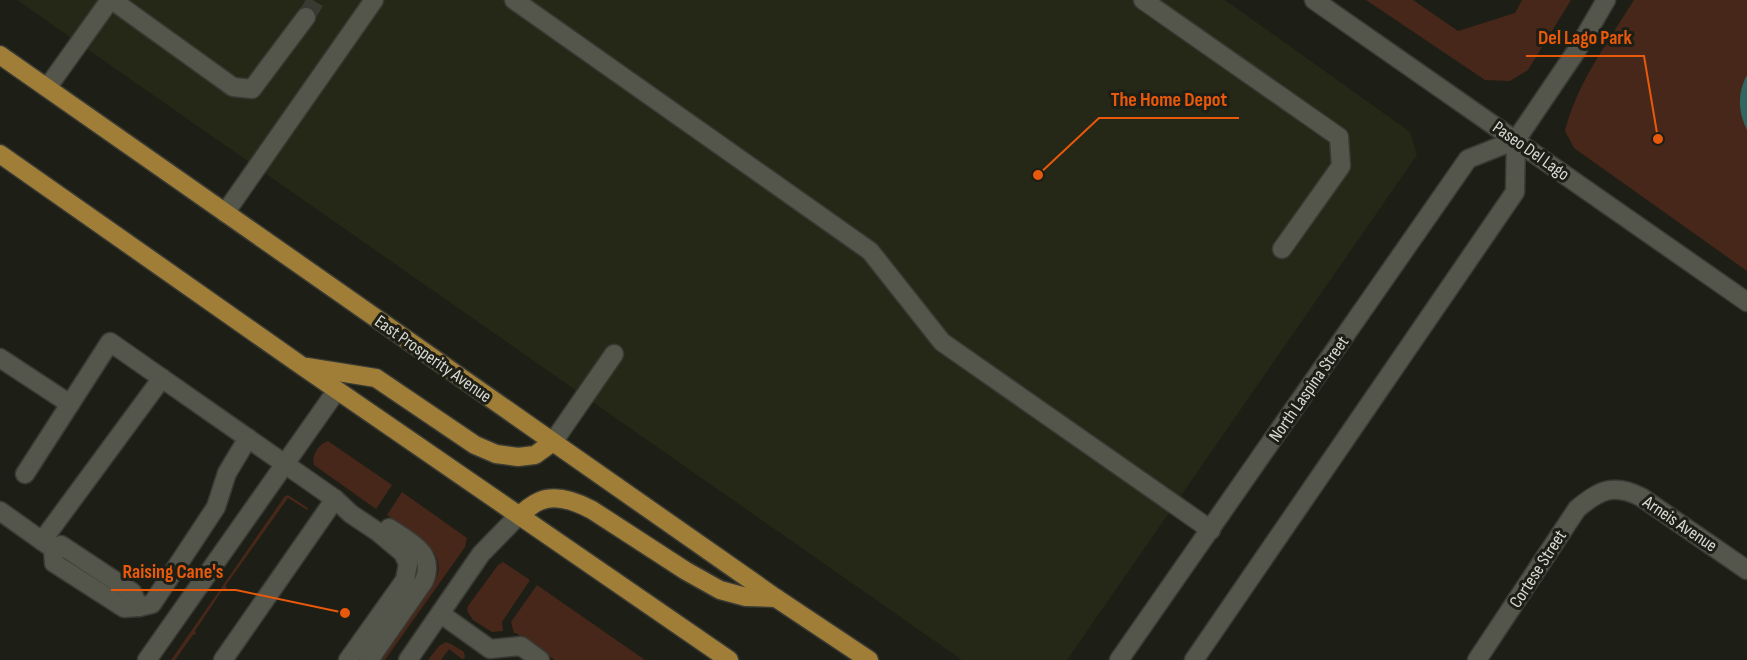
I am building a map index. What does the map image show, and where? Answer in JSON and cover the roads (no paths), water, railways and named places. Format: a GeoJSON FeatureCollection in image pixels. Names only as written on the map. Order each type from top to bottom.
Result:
{"type":"FeatureCollection","features":[{"type":"Feature","properties":{"kind":"main road","name":"East Prosperity Avenue"},"geometry":{"type":"LineString","coordinates":[[0,55],[776,598],[869,660]]}},
{"type":"Feature","properties":{"kind":"main road"},"geometry":{"type":"LineString","coordinates":[[0,154],[723,658]]}},
{"type":"Feature","properties":{"kind":"main road"},"geometry":{"type":"LineString","coordinates":[[302,366],[376,378],[475,444],[496,454],[518,457],[534,455],[553,442]]}},
{"type":"Feature","properties":{"kind":"main road"},"geometry":{"type":"LineString","coordinates":[[519,515],[540,501],[566,499],[592,510],[686,571],[720,590],[746,597],[776,598]]}},
{"type":"Feature","properties":{"kind":"street"},"geometry":{"type":"LineString","coordinates":[[47,88],[111,0],[233,87],[252,89],[306,17]]}},
{"type":"Feature","properties":{"kind":"street"},"geometry":{"type":"LineString","coordinates":[[225,213],[374,0]]}},
{"type":"Feature","properties":{"kind":"street"},"geometry":{"type":"LineString","coordinates":[[514,0],[870,251],[942,342],[1211,530]]}},
{"type":"Feature","properties":{"kind":"street"},"geometry":{"type":"LineString","coordinates":[[1143,0],[1339,137],[1341,166],[1282,249]]}},
{"type":"Feature","properties":{"kind":"street","name":"Paseo Del Lago"},"geometry":{"type":"LineString","coordinates":[[1314,0],[1747,302]]}},
{"type":"Feature","properties":{"kind":"street"},"geometry":{"type":"LineString","coordinates":[[1194,660],[1515,192],[1516,140],[1577,50],[1606,0]]}},
{"type":"Feature","properties":{"kind":"street","name":"North Laspina Street"},"geometry":{"type":"LineString","coordinates":[[1119,660],[1468,159],[1516,140]]}},
{"type":"Feature","properties":{"kind":"street"},"geometry":{"type":"LineString","coordinates":[[25,474],[110,342],[335,499],[403,553],[408,564],[405,580],[348,660]]}},
{"type":"Feature","properties":{"kind":"street"},"geometry":{"type":"LineString","coordinates":[[553,442],[614,354]]}},
{"type":"Feature","properties":{"kind":"street"},"geometry":{"type":"LineString","coordinates":[[0,358],[70,404]]}},
{"type":"Feature","properties":{"kind":"street"},"geometry":{"type":"LineString","coordinates":[[47,545],[162,378]]}},
{"type":"Feature","properties":{"kind":"street"},"geometry":{"type":"LineString","coordinates":[[147,660],[337,390]]}},
{"type":"Feature","properties":{"kind":"street"},"geometry":{"type":"LineString","coordinates":[[0,511],[47,545],[61,545],[132,592],[139,607],[152,604],[216,507],[227,473],[248,438]]}},
{"type":"Feature","properties":{"kind":"street","name":"Arneis Avenue"},"geometry":{"type":"LineString","coordinates":[[1609,490],[1626,490],[1641,497],[1747,570]]}},
{"type":"Feature","properties":{"kind":"street","name":"Cortese Street"},"geometry":{"type":"LineString","coordinates":[[1477,660],[1577,509],[1592,496],[1609,490]]}},
{"type":"Feature","properties":{"kind":"street"},"geometry":{"type":"LineString","coordinates":[[223,660],[335,499]]}},
{"type":"Feature","properties":{"kind":"street"},"geometry":{"type":"LineString","coordinates":[[335,499],[357,505],[411,543],[423,554],[429,570],[424,581],[369,660]]}},
{"type":"Feature","properties":{"kind":"street"},"geometry":{"type":"LineString","coordinates":[[408,660],[481,554],[519,515]]}},
{"type":"Feature","properties":{"kind":"street"},"geometry":{"type":"LineString","coordinates":[[441,614],[486,654],[521,646],[540,660]]}},
{"type":"Feature","properties":{"kind":"water"},"geometry":{"type":"Polygon","coordinates":[[[1747,75],[1747,130],[1742,116],[1740,96],[1747,75]]]}},
{"type":"Feature","properties":{"kind":"tunnel"},"geometry":{"type":"LineString","coordinates":[[306,17],[316,0]]}},
{"type":"Feature","properties":{"kind":"place","name":"Del Lago Park"},"geometry":{"type":"Point","coordinates":[1658,139]}},
{"type":"Feature","properties":{"kind":"place","name":"The Home Depot"},"geometry":{"type":"Point","coordinates":[1038,175]}},
{"type":"Feature","properties":{"kind":"place","name":"Raising Cane's"},"geometry":{"type":"Point","coordinates":[345,613]}}]}
